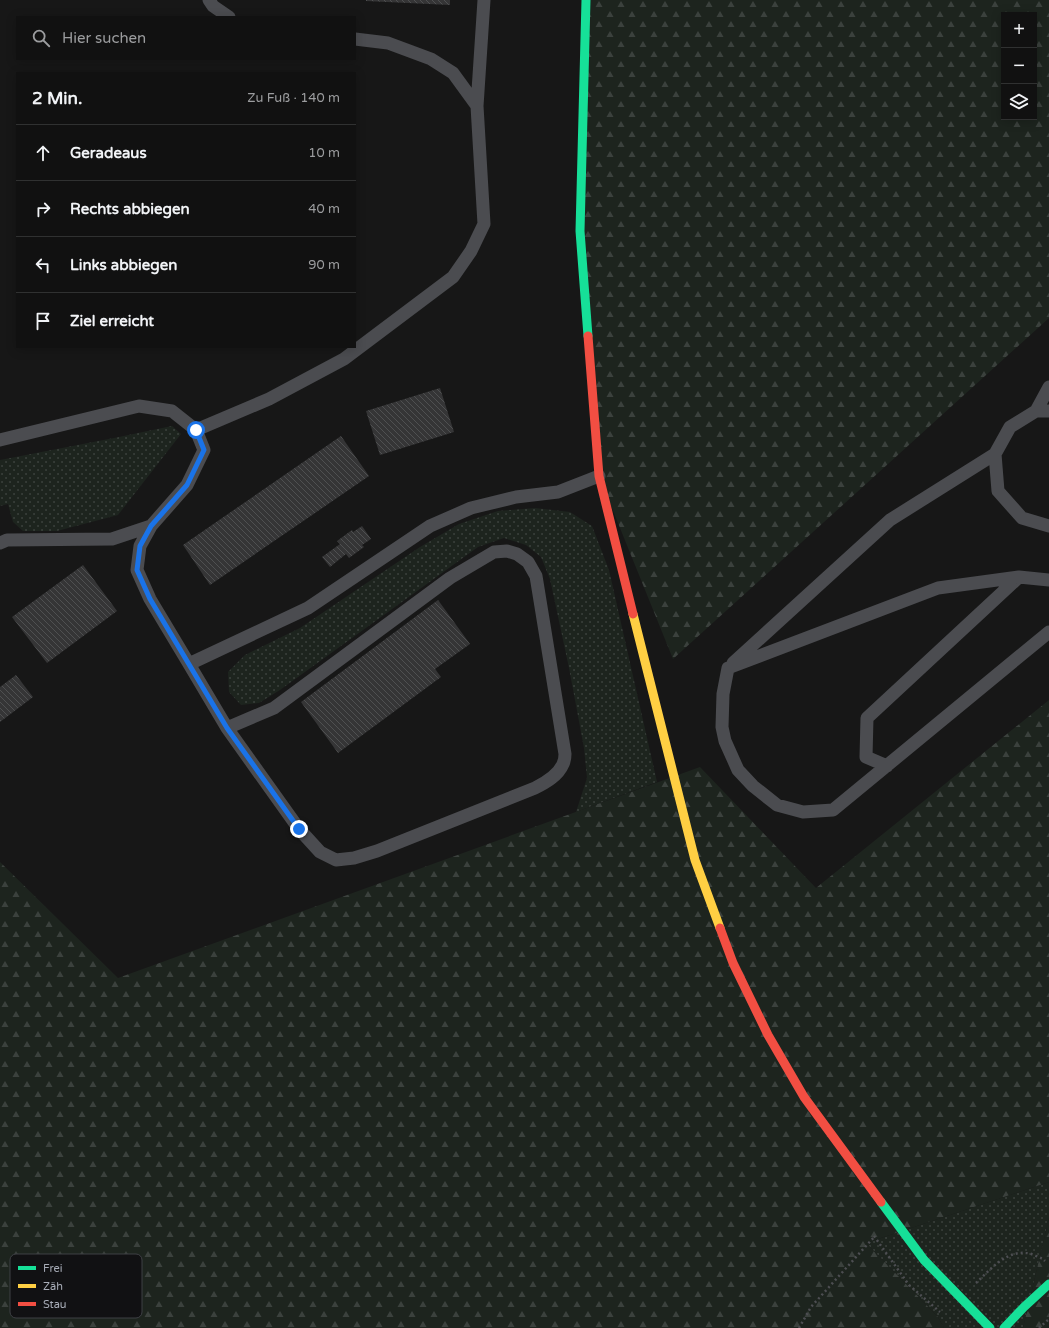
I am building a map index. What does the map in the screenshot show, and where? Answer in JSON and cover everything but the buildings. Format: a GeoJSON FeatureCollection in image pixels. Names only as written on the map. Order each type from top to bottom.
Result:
{"type":"FeatureCollection","features":[{"type":"Feature","properties":{"kind":"street"},"geometry":{"type":"LineString","coordinates":[[586,0],[580,231],[599,476],[695,860],[733,963],[768,1035],[804,1097],[924,1260],[990,1328]]}},
{"type":"Feature","properties":{"kind":"street"},"geometry":{"type":"LineString","coordinates":[[1004,1328],[1049,1284]]}},
{"type":"Feature","properties":{"kind":"lane"},"geometry":{"type":"LineString","coordinates":[[209,0],[213,6],[228,16]]}},
{"type":"Feature","properties":{"kind":"lane"},"geometry":{"type":"LineString","coordinates":[[196,430],[270,399],[344,359],[453,277],[471,251],[484,224],[477,106],[484,0]]}},
{"type":"Feature","properties":{"kind":"lane"},"geometry":{"type":"LineString","coordinates":[[356,39],[388,43],[431,59],[453,73],[477,106]]}},
{"type":"Feature","properties":{"kind":"lane"},"geometry":{"type":"LineString","coordinates":[[1049,387],[1043,411],[1010,427],[995,454],[890,520],[728,668],[722,701],[722,727],[725,741],[738,770],[753,786],[777,806],[803,812],[833,810],[1049,632]]}},
{"type":"Feature","properties":{"kind":"lane"},"geometry":{"type":"LineString","coordinates":[[0,440],[139,406],[172,410],[196,430],[204,450],[187,485],[151,526],[140,546],[137,570],[150,599],[227,728],[299,829],[320,852],[336,860],[354,858],[376,851],[535,788],[547,782],[556,774],[563,764],[565,754],[536,576],[528,562],[517,554],[507,551],[494,552],[450,578],[274,708],[227,728]]}},
{"type":"Feature","properties":{"kind":"lane"},"geometry":{"type":"LineString","coordinates":[[995,454],[998,491],[1022,518],[1049,526]]}},
{"type":"Feature","properties":{"kind":"lane"},"geometry":{"type":"LineString","coordinates":[[189,664],[308,608],[430,526],[471,508],[516,497],[558,492],[599,476]]}},
{"type":"Feature","properties":{"kind":"lane"},"geometry":{"type":"LineString","coordinates":[[0,543],[7,540],[48,541],[112,539],[151,526]]}},
{"type":"Feature","properties":{"kind":"lane"},"geometry":{"type":"LineString","coordinates":[[728,668],[938,588],[1019,577],[1049,580]]}},
{"type":"Feature","properties":{"kind":"lane"},"geometry":{"type":"LineString","coordinates":[[887,766],[866,757],[867,718],[1019,577]]}},
{"type":"Feature","properties":{"kind":"path"},"geometry":{"type":"LineString","coordinates":[[799,1328],[811,1307],[874,1236]]}},
{"type":"Feature","properties":{"kind":"path"},"geometry":{"type":"LineString","coordinates":[[1038,1328],[1049,1319]]}},
{"type":"Feature","properties":{"kind":"green space"},"geometry":{"type":"Polygon","coordinates":[[[586,0],[1049,0],[1049,318],[673,659],[599,476],[580,231],[586,0]]]}},
{"type":"Feature","properties":{"kind":"green space"},"geometry":{"type":"Polygon","coordinates":[[[172,426],[181,434],[118,515],[57,531],[23,531],[13,522],[8,504],[0,506],[0,460],[172,426]]]}},
{"type":"Feature","properties":{"kind":"green space"},"geometry":{"type":"Polygon","coordinates":[[[535,508],[570,512],[592,526],[609,570],[657,782],[576,812],[587,778],[584,748],[550,579],[541,557],[526,545],[504,538],[478,547],[280,690],[259,703],[241,705],[229,692],[228,672],[245,655],[300,628],[420,547],[459,524],[498,511],[535,508]]]}},
{"type":"Feature","properties":{"kind":"green space"},"geometry":{"type":"Polygon","coordinates":[[[1049,700],[1049,1182],[866,1243],[938,1317],[944,1328],[0,1328],[0,862],[118,978],[700,767],[816,888],[1049,700]]]}},
{"type":"Feature","properties":{"kind":"green space"},"geometry":{"type":"Polygon","coordinates":[[[1049,1182],[1049,1218],[1023,1328],[944,1328],[938,1317],[866,1243],[1049,1182]]]}},
{"type":"Feature","properties":{"kind":"green space"},"geometry":{"type":"Polygon","coordinates":[[[1049,1218],[1049,1328],[1023,1328],[1049,1218]]]}},
{"type":"Feature","properties":{"kind":"traffic: fast"},"geometry":{"type":"LineString","coordinates":[[586,0],[580,231],[588,336]]}},
{"type":"Feature","properties":{"kind":"traffic: fast"},"geometry":{"type":"LineString","coordinates":[[881,1202],[924,1260],[990,1328]]}},
{"type":"Feature","properties":{"kind":"traffic: fast"},"geometry":{"type":"LineString","coordinates":[[1004,1328],[1049,1284]]}},
{"type":"Feature","properties":{"kind":"traffic: slow"},"geometry":{"type":"LineString","coordinates":[[633,614],[695,860],[720,928]]}},
{"type":"Feature","properties":{"kind":"traffic: jam"},"geometry":{"type":"LineString","coordinates":[[588,336],[599,476],[633,614]]}},
{"type":"Feature","properties":{"kind":"traffic: jam"},"geometry":{"type":"LineString","coordinates":[[720,928],[733,963],[768,1035],[804,1097],[881,1202]]}},
{"type":"Feature","properties":{"kind":"route"},"geometry":{"type":"LineString","coordinates":[[196,430],[204,450],[187,485],[151,526],[140,546],[137,570],[150,599],[227,728],[299,829]]}}]}
